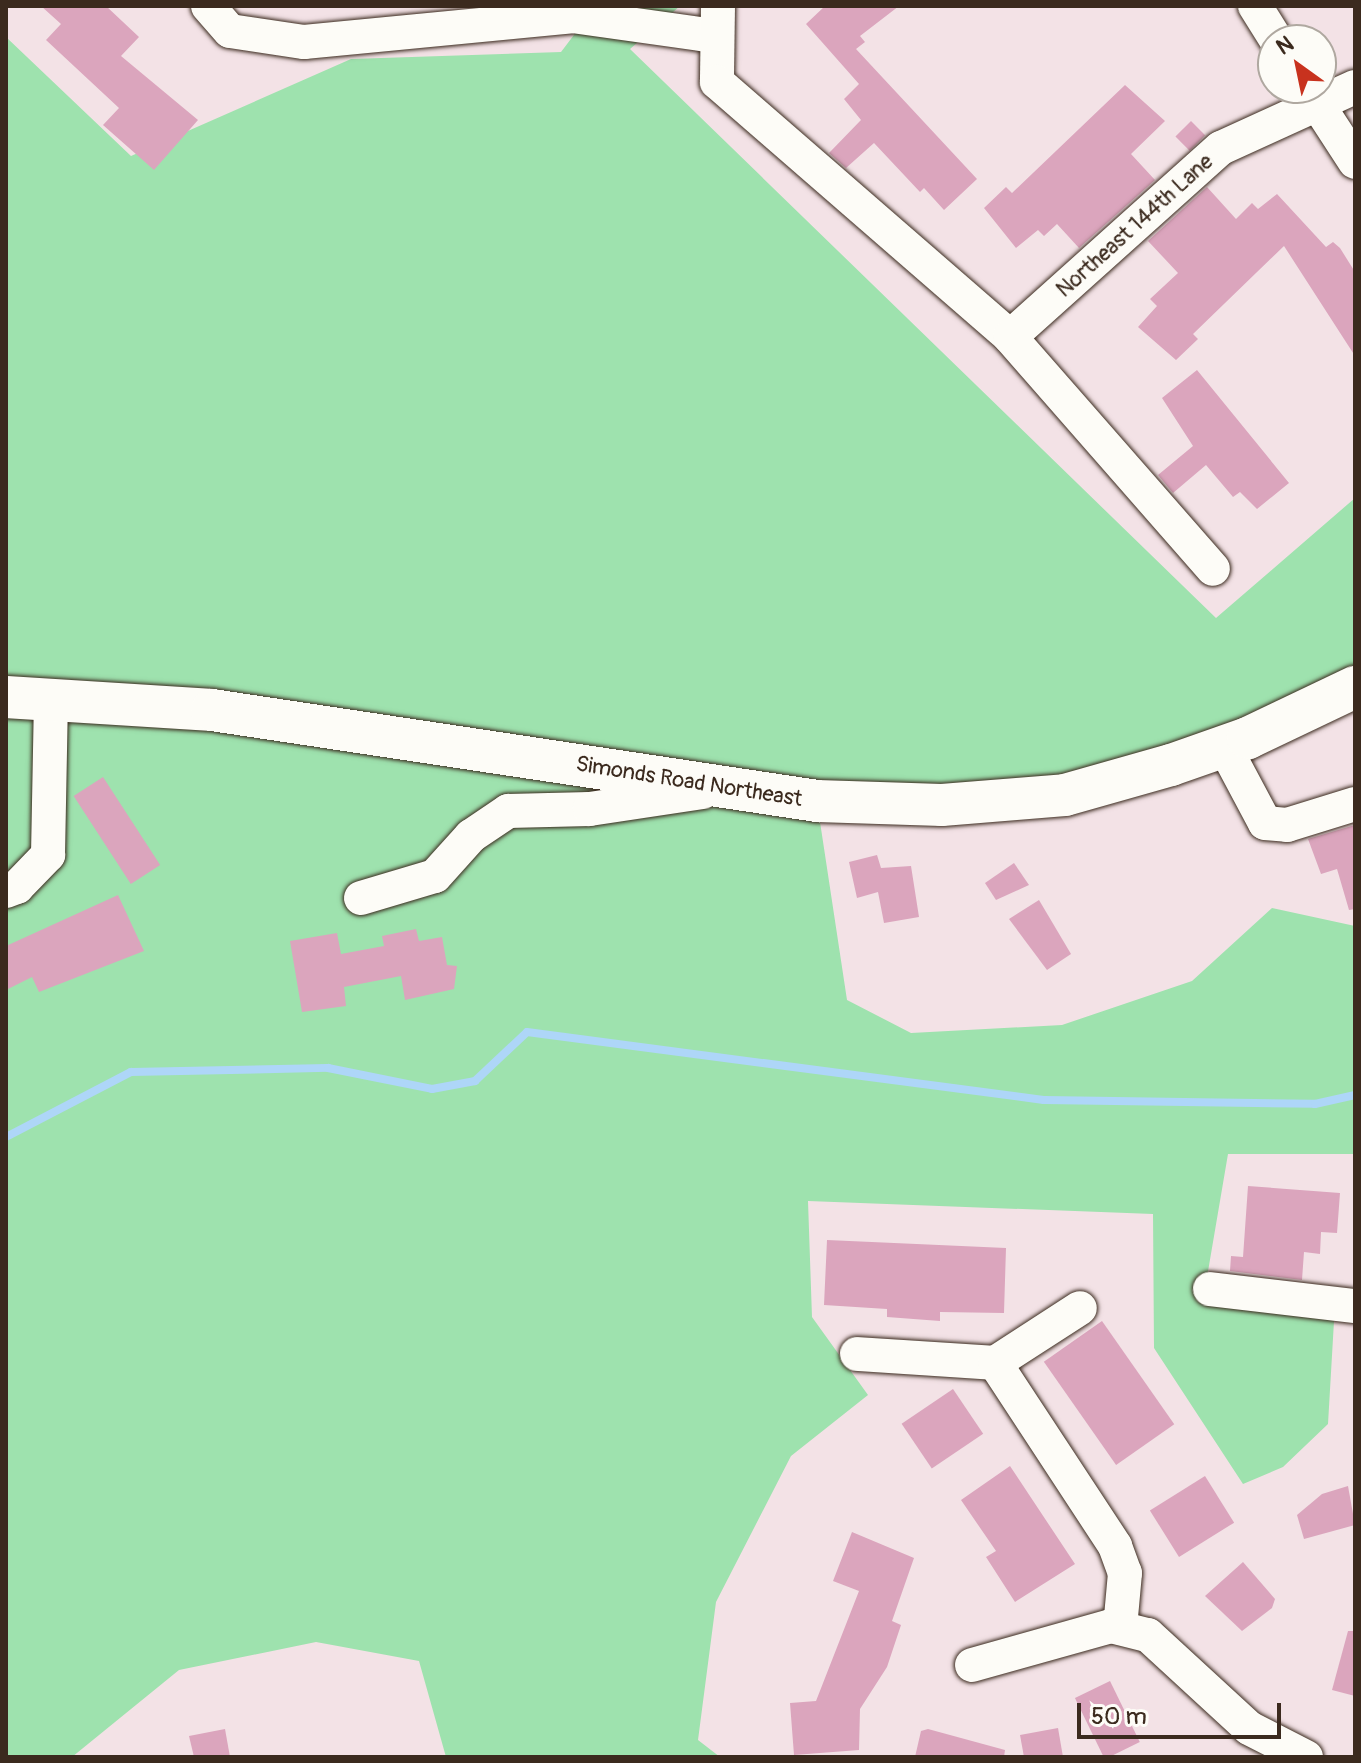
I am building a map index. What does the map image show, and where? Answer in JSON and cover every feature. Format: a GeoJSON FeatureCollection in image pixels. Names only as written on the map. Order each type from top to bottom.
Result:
{"type":"FeatureCollection","features":[{"type":"Feature","properties":{"kind":"main road","name":"Simonds Road Northeast"},"geometry":{"type":"LineString","coordinates":[[6,697],[212,710],[817,801],[942,805],[1065,795],[1224,746],[1355,687]]}},
{"type":"Feature","properties":{"kind":"street"},"geometry":{"type":"LineString","coordinates":[[208,6],[230,31],[304,42],[572,16],[716,21],[717,82],[1010,337],[1213,569]]}},
{"type":"Feature","properties":{"kind":"street"},"geometry":{"type":"LineString","coordinates":[[1255,6],[1266,24]]}},
{"type":"Feature","properties":{"kind":"street","name":"Northeast 144th Lane"},"geometry":{"type":"LineString","coordinates":[[1010,337],[1221,148],[1298,104]]}},
{"type":"Feature","properties":{"kind":"street"},"geometry":{"type":"LineString","coordinates":[[1317,104],[1355,162]]}},
{"type":"Feature","properties":{"kind":"street"},"geometry":{"type":"LineString","coordinates":[[6,891],[17,887],[48,855],[51,700]]}},
{"type":"Feature","properties":{"kind":"street"},"geometry":{"type":"LineString","coordinates":[[1224,746],[1265,823],[1287,825],[1355,804]]}},
{"type":"Feature","properties":{"kind":"street"},"geometry":{"type":"LineString","coordinates":[[361,898],[435,876],[471,836],[508,811],[590,809],[731,788]]}},
{"type":"Feature","properties":{"kind":"street"},"geometry":{"type":"LineString","coordinates":[[1210,1289],[1355,1306]]}},
{"type":"Feature","properties":{"kind":"street"},"geometry":{"type":"LineString","coordinates":[[857,1354],[995,1363],[1080,1308]]}},
{"type":"Feature","properties":{"kind":"street"},"geometry":{"type":"LineString","coordinates":[[995,1363],[1115,1546],[1125,1573],[1120,1628]]}},
{"type":"Feature","properties":{"kind":"street"},"geometry":{"type":"LineString","coordinates":[[972,1665],[1111,1626],[1148,1635],[1249,1728],[1306,1757]]}},
{"type":"Feature","properties":{"kind":"green space"},"geometry":{"type":"Polygon","coordinates":[[[596,6],[680,6],[630,49],[1216,618],[1355,498],[1355,686],[1171,765],[817,802],[847,1000],[911,1033],[1062,1025],[1192,981],[1272,908],[1355,926],[1355,1154],[1228,1154],[1205,1289],[1335,1304],[1328,1424],[1283,1467],[1243,1484],[1154,1348],[1153,1214],[808,1201],[812,1317],[868,1395],[791,1456],[716,1602],[698,1740],[720,1757],[446,1757],[419,1661],[316,1642],[179,1670],[72,1757],[6,1757],[6,37],[131,156],[351,59],[561,52],[596,6]]]}},
{"type":"Feature","properties":{"kind":"building"},"geometry":{"type":"Polygon","coordinates":[[[41,6],[106,6],[139,37],[121,56],[198,120],[154,170],[103,125],[119,108],[46,40],[61,24],[41,6]]]}},
{"type":"Feature","properties":{"kind":"building"},"geometry":{"type":"Polygon","coordinates":[[[825,6],[899,6],[860,36],[865,42],[856,49],[977,179],[944,210],[924,188],[920,192],[874,143],[846,168],[829,153],[861,120],[844,99],[859,84],[806,24],[825,6]]]}},
{"type":"Feature","properties":{"kind":"building"},"geometry":{"type":"Polygon","coordinates":[[[1125,85],[1165,121],[1131,154],[1155,180],[1079,248],[1057,224],[1044,236],[1038,230],[1016,248],[984,208],[1006,187],[1012,193],[1125,85]]]}},
{"type":"Feature","properties":{"kind":"building"},"geometry":{"type":"Polygon","coordinates":[[[1191,121],[1205,135],[1190,151],[1175,137],[1191,121]]]}},
{"type":"Feature","properties":{"kind":"building"},"geometry":{"type":"Polygon","coordinates":[[[1207,187],[1236,219],[1252,203],[1258,209],[1277,194],[1326,247],[1333,242],[1340,248],[1355,272],[1355,356],[1284,246],[1193,334],[1198,339],[1176,360],[1138,327],[1157,306],[1150,299],[1178,273],[1148,241],[1207,187]]]}},
{"type":"Feature","properties":{"kind":"building"},"geometry":{"type":"Polygon","coordinates":[[[1197,370],[1289,483],[1257,509],[1240,492],[1233,497],[1206,465],[1173,493],[1158,475],[1193,446],[1162,398],[1197,370]]]}},
{"type":"Feature","properties":{"kind":"building"},"geometry":{"type":"Polygon","coordinates":[[[103,777],[160,865],[131,884],[74,796],[103,777]]]}},
{"type":"Feature","properties":{"kind":"building"},"geometry":{"type":"Polygon","coordinates":[[[1355,825],[1355,909],[1349,910],[1337,869],[1321,874],[1308,839],[1355,825]]]}},
{"type":"Feature","properties":{"kind":"building"},"geometry":{"type":"Polygon","coordinates":[[[877,855],[881,868],[911,866],[919,917],[884,923],[878,892],[857,898],[849,862],[877,855]]]}},
{"type":"Feature","properties":{"kind":"building"},"geometry":{"type":"Polygon","coordinates":[[[1014,863],[1029,885],[996,900],[985,883],[1014,863]]]}},
{"type":"Feature","properties":{"kind":"building"},"geometry":{"type":"Polygon","coordinates":[[[118,895],[144,951],[39,992],[32,977],[6,990],[6,946],[118,895]]]}},
{"type":"Feature","properties":{"kind":"building"},"geometry":{"type":"Polygon","coordinates":[[[1039,900],[1071,954],[1047,970],[1009,919],[1039,900]]]}},
{"type":"Feature","properties":{"kind":"building"},"geometry":{"type":"Polygon","coordinates":[[[416,929],[419,941],[442,937],[447,965],[457,966],[454,989],[405,1000],[401,976],[344,987],[346,1006],[302,1012],[290,941],[337,933],[341,954],[384,946],[382,936],[416,929]]]}},
{"type":"Feature","properties":{"kind":"building"},"geometry":{"type":"Polygon","coordinates":[[[1248,1186],[1340,1193],[1337,1233],[1321,1232],[1320,1254],[1304,1252],[1302,1280],[1230,1271],[1231,1256],[1243,1257],[1248,1186]]]}},
{"type":"Feature","properties":{"kind":"building"},"geometry":{"type":"Polygon","coordinates":[[[827,1240],[1006,1248],[1004,1313],[940,1312],[940,1321],[887,1317],[887,1309],[824,1305],[827,1240]]]}},
{"type":"Feature","properties":{"kind":"building"},"geometry":{"type":"Polygon","coordinates":[[[1102,1321],[1174,1424],[1116,1465],[1044,1362],[1102,1321]]]}},
{"type":"Feature","properties":{"kind":"building"},"geometry":{"type":"Polygon","coordinates":[[[953,1389],[983,1434],[932,1468],[902,1424],[953,1389]]]}},
{"type":"Feature","properties":{"kind":"building"},"geometry":{"type":"Polygon","coordinates":[[[1010,1466],[1075,1564],[1015,1602],[986,1557],[996,1551],[961,1500],[1010,1466]]]}},
{"type":"Feature","properties":{"kind":"building"},"geometry":{"type":"Polygon","coordinates":[[[1205,1476],[1234,1523],[1179,1557],[1150,1510],[1205,1476]]]}},
{"type":"Feature","properties":{"kind":"building"},"geometry":{"type":"Polygon","coordinates":[[[1348,1486],[1355,1525],[1304,1539],[1297,1515],[1322,1494],[1348,1486]]]}},
{"type":"Feature","properties":{"kind":"building"},"geometry":{"type":"Polygon","coordinates":[[[852,1532],[914,1558],[892,1621],[901,1625],[887,1667],[860,1709],[859,1750],[794,1755],[790,1703],[816,1701],[859,1591],[833,1581],[852,1532]]]}},
{"type":"Feature","properties":{"kind":"building"},"geometry":{"type":"Polygon","coordinates":[[[1243,1562],[1275,1599],[1272,1608],[1242,1631],[1205,1596],[1243,1562]]]}},
{"type":"Feature","properties":{"kind":"building"},"geometry":{"type":"Polygon","coordinates":[[[1348,1631],[1355,1631],[1355,1696],[1332,1690],[1348,1631]]]}},
{"type":"Feature","properties":{"kind":"building"},"geometry":{"type":"Polygon","coordinates":[[[1110,1681],[1140,1742],[1104,1757],[1075,1698],[1110,1681]]]}},
{"type":"Feature","properties":{"kind":"building"},"geometry":{"type":"Polygon","coordinates":[[[1058,1728],[1063,1757],[1024,1757],[1020,1735],[1058,1728]]]}},
{"type":"Feature","properties":{"kind":"building"},"geometry":{"type":"Polygon","coordinates":[[[225,1729],[230,1757],[194,1757],[189,1736],[225,1729]]]}},
{"type":"Feature","properties":{"kind":"building"},"geometry":{"type":"Polygon","coordinates":[[[928,1729],[1005,1750],[1004,1757],[915,1757],[921,1731],[928,1729]]]}},
{"type":"Feature","properties":{"kind":"waterway"},"geometry":{"type":"LineString","coordinates":[[6,1137],[131,1072],[328,1068],[432,1089],[475,1081],[527,1032],[1044,1100],[1315,1104],[1355,1095]]}}]}
